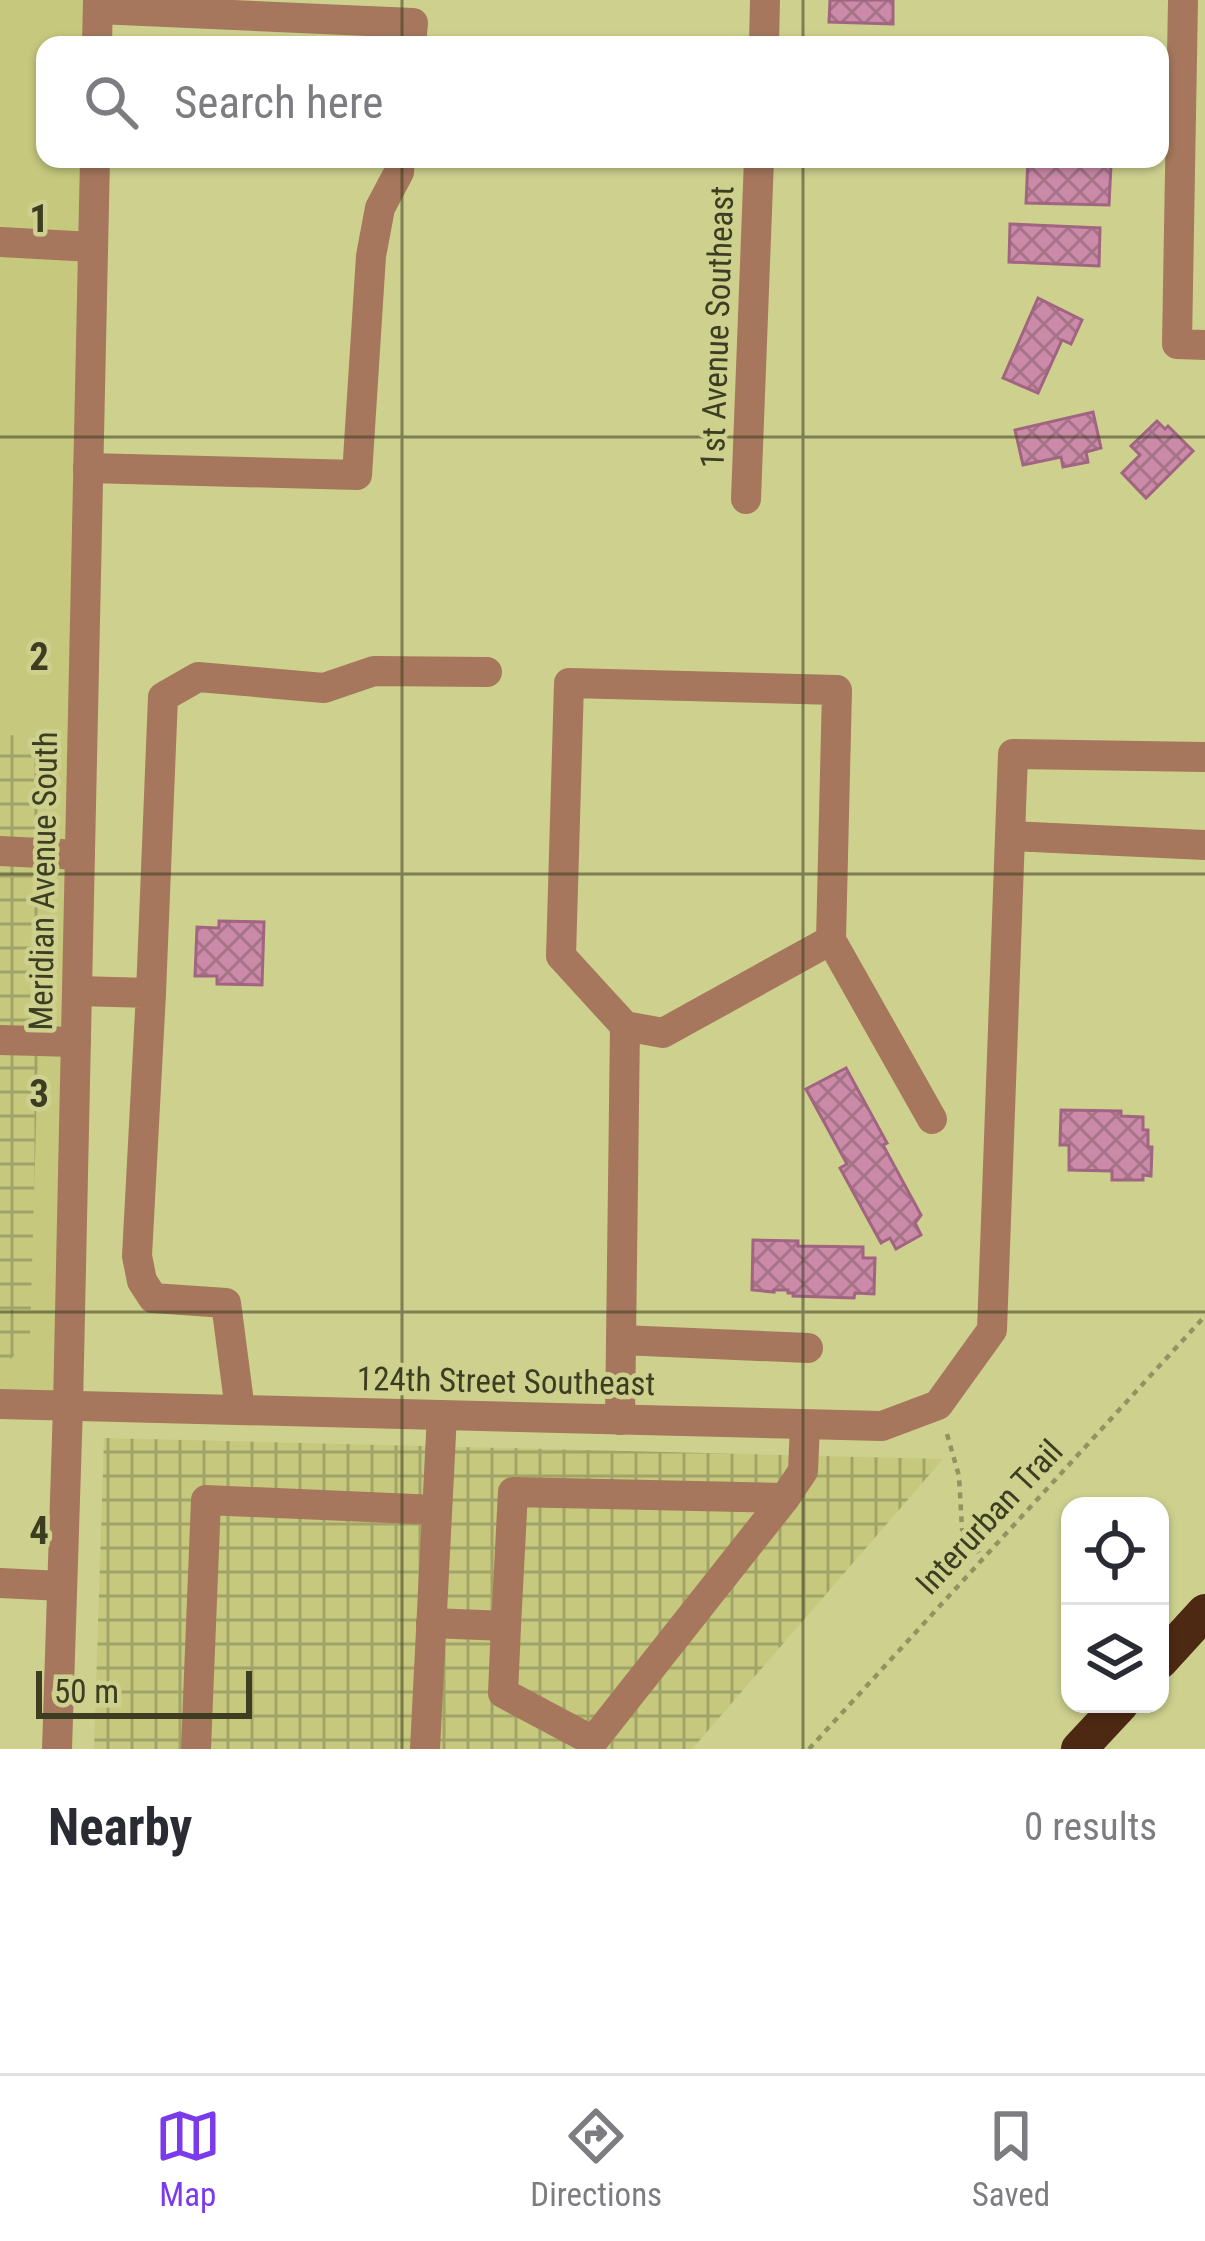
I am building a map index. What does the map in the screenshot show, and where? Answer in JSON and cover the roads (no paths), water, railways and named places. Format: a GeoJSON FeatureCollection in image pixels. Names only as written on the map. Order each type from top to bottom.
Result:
{"type":"FeatureCollection","features":[{"type":"Feature","properties":{"kind":"highway"},"geometry":{"type":"LineString","coordinates":[[1169,1651],[1205,1612]]}},
{"type":"Feature","properties":{"kind":"highway"},"geometry":{"type":"LineString","coordinates":[[1079,1749],[1113,1713]]}},
{"type":"Feature","properties":{"kind":"street"},"geometry":{"type":"LineString","coordinates":[[764,36],[765,0]]}},
{"type":"Feature","properties":{"kind":"street"},"geometry":{"type":"LineString","coordinates":[[1183,0],[1191,345]]}},
{"type":"Feature","properties":{"kind":"street"},"geometry":{"type":"LineString","coordinates":[[97,36],[98,4],[412,23],[411,36]]}},
{"type":"Feature","properties":{"kind":"street","name":"Meridian Avenue South"},"geometry":{"type":"LineString","coordinates":[[57,1749],[94,168]]}},
{"type":"Feature","properties":{"kind":"street"},"geometry":{"type":"LineString","coordinates":[[88,468],[358,475],[371,256],[380,208],[399,168]]}},
{"type":"Feature","properties":{"kind":"street","name":"1st Avenue Southeast"},"geometry":{"type":"LineString","coordinates":[[746,499],[759,168]]}},
{"type":"Feature","properties":{"kind":"street"},"geometry":{"type":"LineString","coordinates":[[0,242],[93,247]]}},
{"type":"Feature","properties":{"kind":"street"},"geometry":{"type":"LineString","coordinates":[[240,1410],[226,1303],[153,1298],[142,1281],[137,1256],[163,697],[198,677],[324,688],[374,671],[488,672]]}},
{"type":"Feature","properties":{"kind":"street"},"geometry":{"type":"LineString","coordinates":[[831,940],[663,1033],[625,1026],[561,956],[569,683],[836,690],[831,940],[932,1119]]}},
{"type":"Feature","properties":{"kind":"street"},"geometry":{"type":"LineString","coordinates":[[1205,757],[1013,754],[1010,836],[1205,844]]}},
{"type":"Feature","properties":{"kind":"street","name":"124th Street Southeast"},"geometry":{"type":"LineString","coordinates":[[0,1404],[882,1426],[938,1405],[992,1330],[1010,836]]}},
{"type":"Feature","properties":{"kind":"street"},"geometry":{"type":"LineString","coordinates":[[0,851],[80,855]]}},
{"type":"Feature","properties":{"kind":"street"},"geometry":{"type":"LineString","coordinates":[[77,991],[151,993]]}},
{"type":"Feature","properties":{"kind":"street"},"geometry":{"type":"LineString","coordinates":[[620,1420],[625,1026]]}},
{"type":"Feature","properties":{"kind":"street"},"geometry":{"type":"LineString","coordinates":[[0,1040],[76,1042]]}},
{"type":"Feature","properties":{"kind":"street"},"geometry":{"type":"LineString","coordinates":[[621,1340],[808,1348]]}},
{"type":"Feature","properties":{"kind":"street"},"geometry":{"type":"LineString","coordinates":[[425,1749],[442,1415]]}},
{"type":"Feature","properties":{"kind":"street"},"geometry":{"type":"LineString","coordinates":[[785,1498],[513,1492],[503,1693],[592,1741],[785,1498],[803,1471],[805,1425]]}},
{"type":"Feature","properties":{"kind":"street"},"geometry":{"type":"LineString","coordinates":[[196,1749],[206,1500],[437,1510]]}},
{"type":"Feature","properties":{"kind":"street"},"geometry":{"type":"LineString","coordinates":[[0,1583],[62,1586]]}},
{"type":"Feature","properties":{"kind":"street"},"geometry":{"type":"LineString","coordinates":[[431,1623],[506,1626]]}}]}
